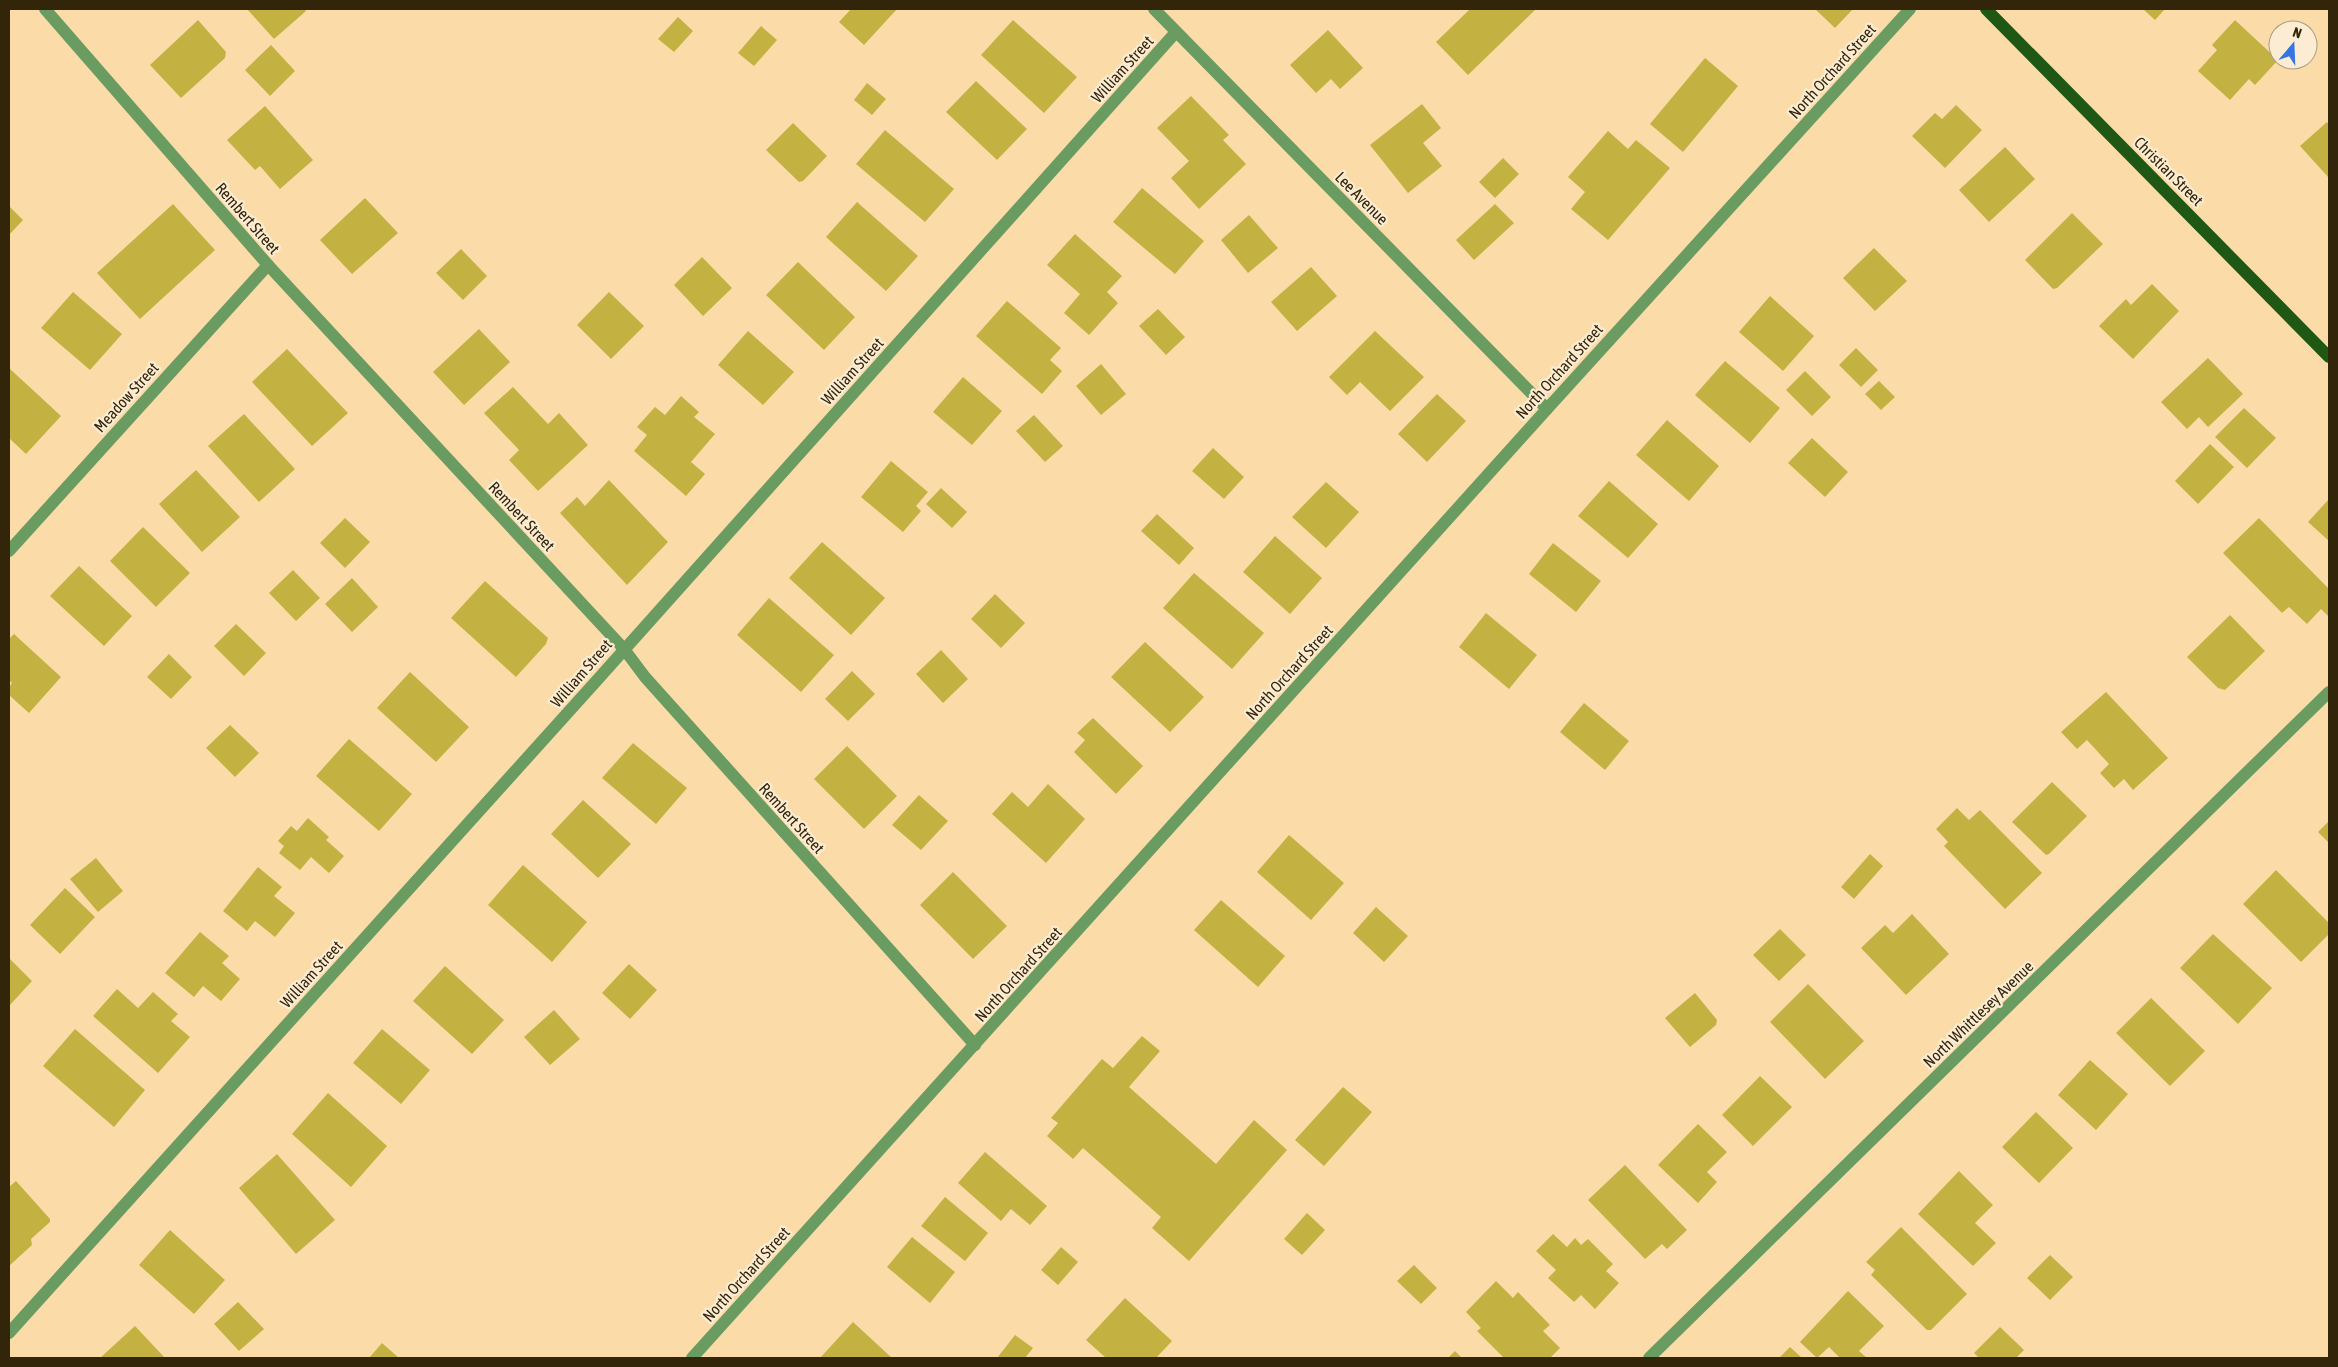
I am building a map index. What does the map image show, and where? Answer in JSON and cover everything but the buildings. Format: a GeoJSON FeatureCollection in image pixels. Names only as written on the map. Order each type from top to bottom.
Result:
{"type":"FeatureCollection","features":[{"type":"Feature","properties":{"kind":"main road","name":"Christian Street"},"geometry":{"type":"LineString","coordinates":[[1986,9],[2329,357]]}},
{"type":"Feature","properties":{"kind":"street","name":"Rembert Street"},"geometry":{"type":"LineString","coordinates":[[45,9],[268,265],[624,649],[652,684],[975,1045]]}},
{"type":"Feature","properties":{"kind":"street","name":"Lee Avenue"},"geometry":{"type":"LineString","coordinates":[[1154,9],[1547,409]]}},
{"type":"Feature","properties":{"kind":"street","name":"North Orchard Street"},"geometry":{"type":"LineString","coordinates":[[692,1358],[1910,9]]}},
{"type":"Feature","properties":{"kind":"street","name":"William Street"},"geometry":{"type":"LineString","coordinates":[[9,1333],[1176,32]]}},
{"type":"Feature","properties":{"kind":"street","name":"Meadow Street"},"geometry":{"type":"LineString","coordinates":[[9,550],[268,265]]}},
{"type":"Feature","properties":{"kind":"street","name":"North Whittlesey Avenue"},"geometry":{"type":"LineString","coordinates":[[1649,1358],[2329,692]]}}]}
